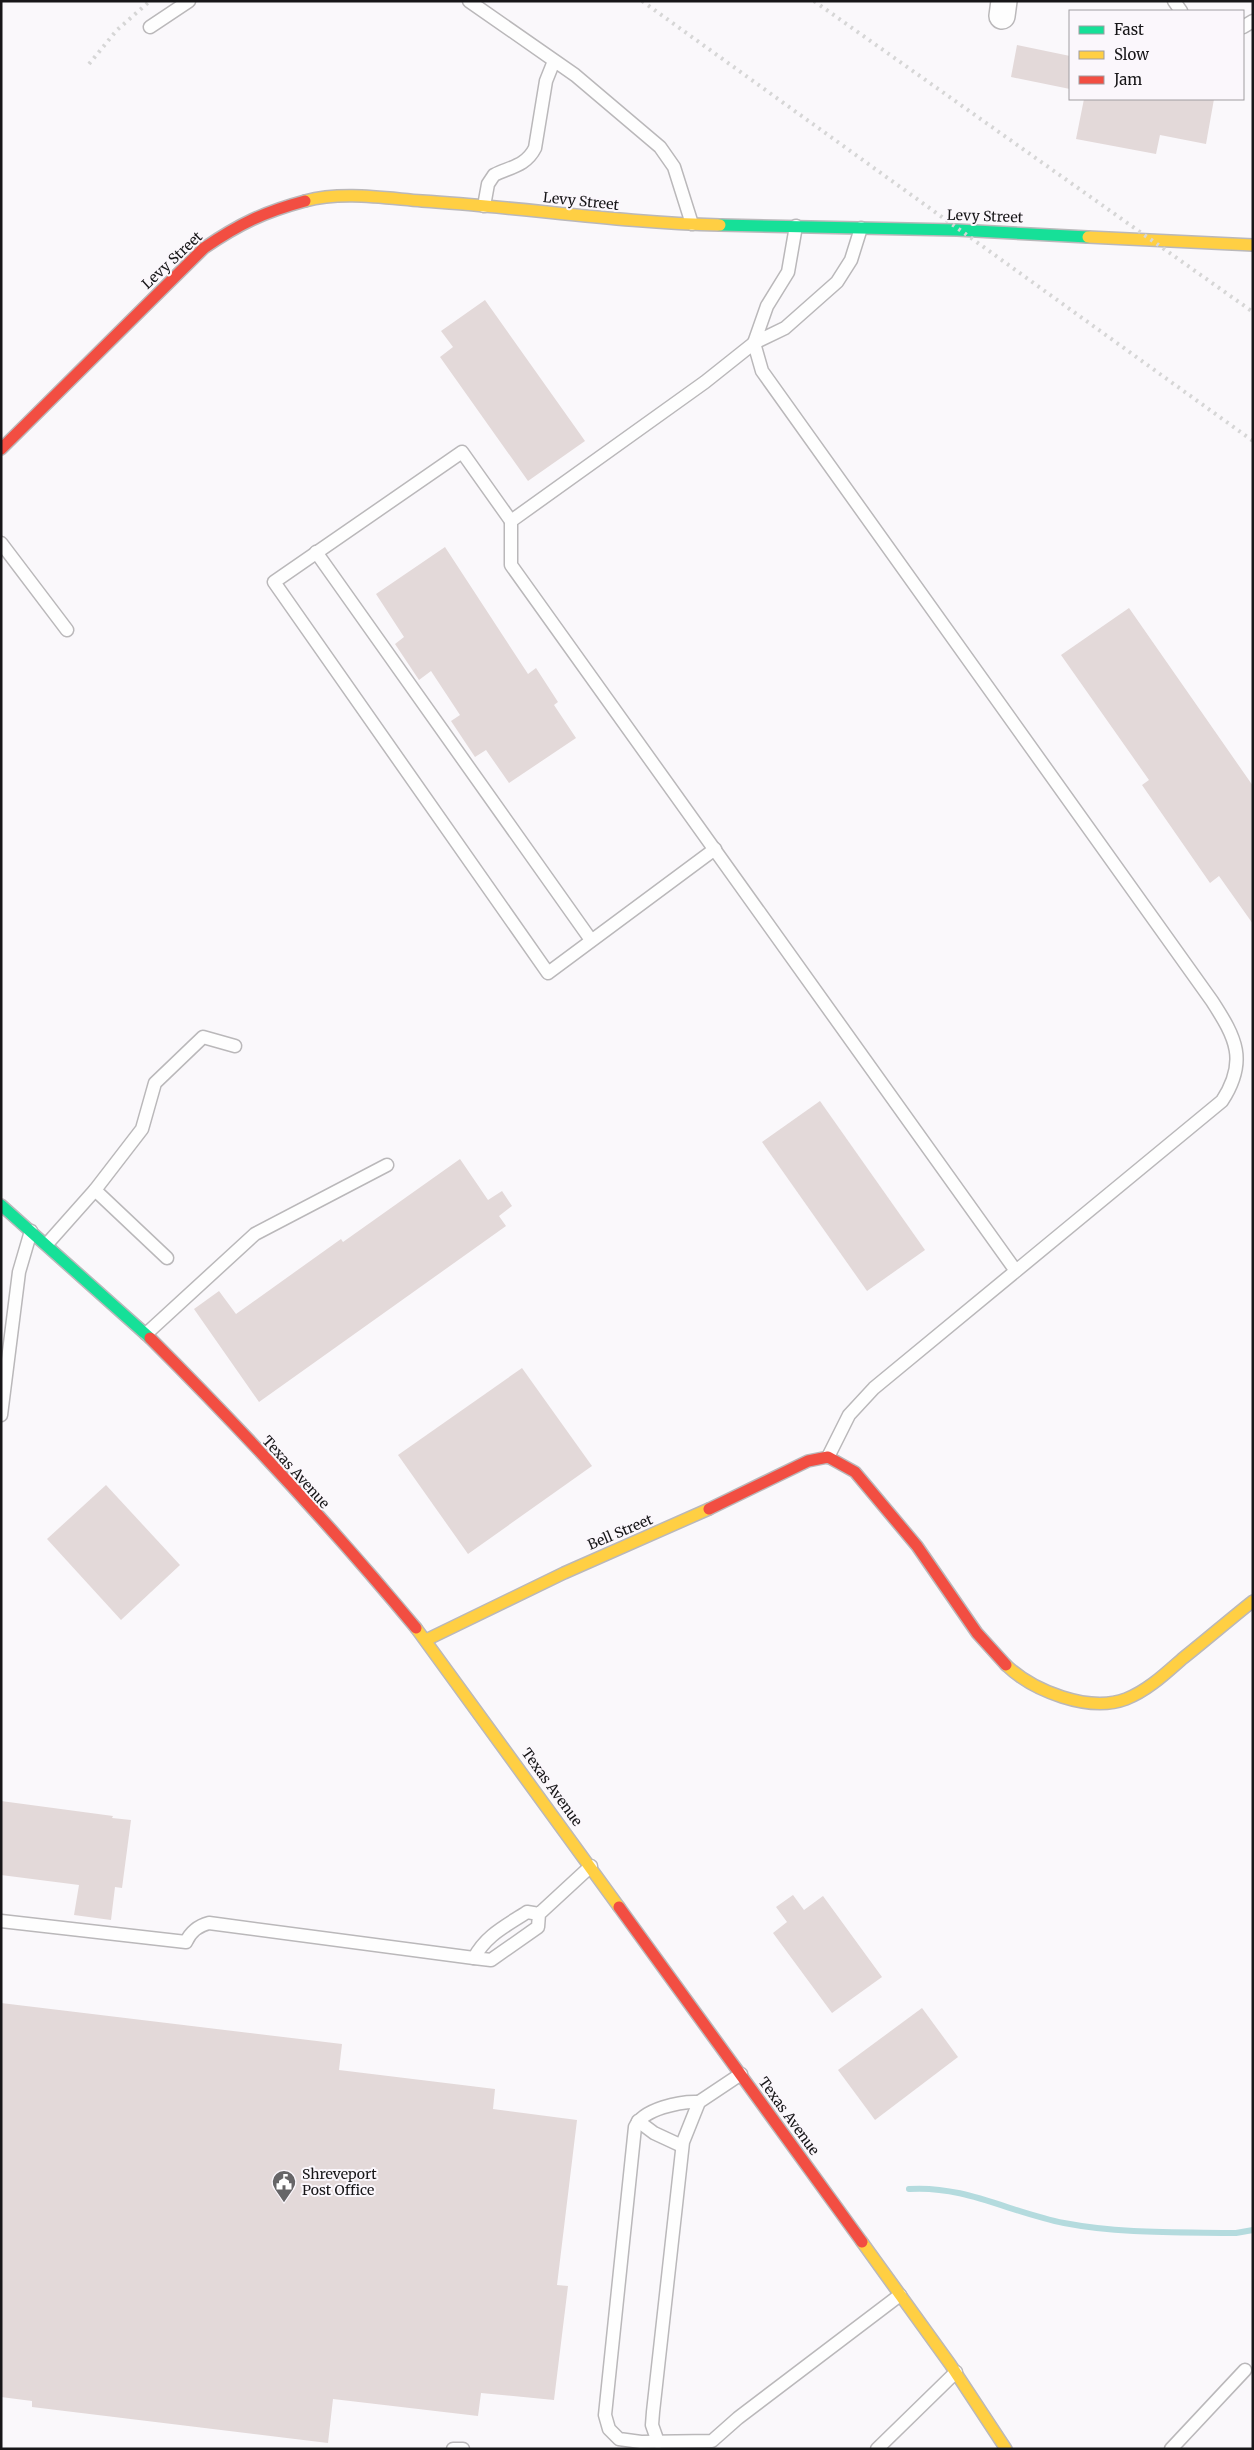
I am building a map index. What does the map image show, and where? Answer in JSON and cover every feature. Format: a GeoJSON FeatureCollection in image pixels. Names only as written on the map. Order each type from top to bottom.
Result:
{"type":"FeatureCollection","features":[{"type":"Feature","properties":{"kind":"street","name":"Levy Street"},"geometry":{"type":"LineString","coordinates":[[1,449],[204,248],[236,226],[272,210],[309,200],[348,196],[484,206],[662,224],[957,230],[1253,245]]}},
{"type":"Feature","properties":{"kind":"street","name":"Texas Avenue"},"geometry":{"type":"LineString","coordinates":[[1,1205],[146,1334],[201,1389],[377,1581],[426,1640],[956,2372],[1006,2449]]}},
{"type":"Feature","properties":{"kind":"street"},"geometry":{"type":"LineString","coordinates":[[828,1457],[855,1472],[917,1546],[977,1633],[1008,1667],[1038,1688],[1066,1699],[1105,1704],[1126,1700],[1150,1685],[1253,1601]]}},
{"type":"Feature","properties":{"kind":"street","name":"Bell Street"},"geometry":{"type":"LineString","coordinates":[[426,1640],[564,1573],[683,1522],[808,1461],[828,1457]]}},
{"type":"Feature","properties":{"kind":"lane"},"geometry":{"type":"LineString","coordinates":[[150,27],[189,1]]}},
{"type":"Feature","properties":{"kind":"lane"},"geometry":{"type":"LineString","coordinates":[[469,1],[574,75],[660,147],[674,167],[692,224]]}},
{"type":"Feature","properties":{"kind":"lane"},"geometry":{"type":"LineString","coordinates":[[484,206],[488,184],[494,175],[521,164],[530,158],[535,148],[546,81],[554,60]]}},
{"type":"Feature","properties":{"kind":"lane"},"geometry":{"type":"LineString","coordinates":[[796,226],[788,272],[767,306],[754,344],[762,371],[1212,1001],[1229,1027],[1236,1049],[1237,1064],[1232,1085],[1222,1101],[874,1388],[849,1415],[828,1457]]}},
{"type":"Feature","properties":{"kind":"lane"},"geometry":{"type":"LineString","coordinates":[[511,521],[705,382],[754,344],[785,328],[837,282],[851,260],[861,228]]}},
{"type":"Feature","properties":{"kind":"lane"},"geometry":{"type":"LineString","coordinates":[[715,849],[548,973],[274,582],[462,452],[511,521],[511,566],[715,849],[1016,1271]]}},
{"type":"Feature","properties":{"kind":"lane"},"geometry":{"type":"LineString","coordinates":[[1,543],[67,630]]}},
{"type":"Feature","properties":{"kind":"lane"},"geometry":{"type":"LineString","coordinates":[[316,552],[591,940]]}},
{"type":"Feature","properties":{"kind":"lane"},"geometry":{"type":"LineString","coordinates":[[47,1244],[95,1190],[142,1129],[155,1083],[203,1037],[235,1046]]}},
{"type":"Feature","properties":{"kind":"lane"},"geometry":{"type":"LineString","coordinates":[[146,1334],[256,1234],[387,1165]]}},
{"type":"Feature","properties":{"kind":"lane"},"geometry":{"type":"LineString","coordinates":[[95,1190],[167,1258]]}},
{"type":"Feature","properties":{"kind":"lane"},"geometry":{"type":"LineString","coordinates":[[1,1415],[19,1272],[31,1231]]}},
{"type":"Feature","properties":{"kind":"lane"},"geometry":{"type":"LineString","coordinates":[[1,1921],[186,1942],[199,1925],[209,1923],[491,1960],[538,1927],[540,1914],[591,1866]]}},
{"type":"Feature","properties":{"kind":"lane"},"geometry":{"type":"LineString","coordinates":[[474,1958],[482,1943],[504,1927],[527,1912],[540,1914]]}},
{"type":"Feature","properties":{"kind":"lane"},"geometry":{"type":"LineString","coordinates":[[658,2442],[652,2425],[653,2412],[682,2146],[699,2102],[741,2074]]}},
{"type":"Feature","properties":{"kind":"lane"},"geometry":{"type":"LineString","coordinates":[[699,2102],[683,2101],[644,2115],[635,2127],[605,2415],[609,2430],[619,2438],[641,2442],[712,2441],[900,2295]]}},
{"type":"Feature","properties":{"kind":"lane"},"geometry":{"type":"LineString","coordinates":[[638,2121],[654,2133],[682,2146]]}},
{"type":"Feature","properties":{"kind":"lane"},"geometry":{"type":"LineString","coordinates":[[1171,2449],[1245,2370]]}},
{"type":"Feature","properties":{"kind":"lane"},"geometry":{"type":"LineString","coordinates":[[877,2449],[956,2372]]}},
{"type":"Feature","properties":{"kind":"lane"},"geometry":{"type":"LineString","coordinates":[[453,2449],[462,2449]]}},
{"type":"Feature","properties":{"kind":"building"},"geometry":{"type":"Polygon","coordinates":[[[1017,45],[1069,56],[1069,89],[1011,77],[1017,45]]]}},
{"type":"Feature","properties":{"kind":"building"},"geometry":{"type":"Polygon","coordinates":[[[1084,100],[1214,100],[1206,144],[1160,135],[1156,154],[1076,139],[1084,100]]]}},
{"type":"Feature","properties":{"kind":"building"},"geometry":{"type":"Polygon","coordinates":[[[485,300],[585,441],[528,481],[440,357],[453,347],[441,331],[485,300]]]}},
{"type":"Feature","properties":{"kind":"building"},"geometry":{"type":"Polygon","coordinates":[[[445,547],[528,674],[536,668],[558,702],[554,705],[576,738],[509,783],[486,750],[475,757],[451,721],[460,715],[431,671],[419,680],[395,644],[404,637],[376,594],[445,547]]]}},
{"type":"Feature","properties":{"kind":"building"},"geometry":{"type":"Polygon","coordinates":[[[1129,608],[1253,786],[1253,924],[1219,876],[1210,883],[1142,785],[1149,780],[1061,655],[1129,608]]]}},
{"type":"Feature","properties":{"kind":"building"},"geometry":{"type":"Polygon","coordinates":[[[820,1101],[925,1250],[867,1291],[762,1142],[820,1101]]]}},
{"type":"Feature","properties":{"kind":"building"},"geometry":{"type":"Polygon","coordinates":[[[460,1159],[488,1200],[502,1191],[512,1206],[499,1216],[506,1226],[259,1402],[194,1309],[219,1291],[236,1314],[341,1239],[343,1242],[460,1159]]]}},
{"type":"Feature","properties":{"kind":"building"},"geometry":{"type":"Polygon","coordinates":[[[522,1368],[592,1466],[468,1554],[398,1455],[522,1368]]]}},
{"type":"Feature","properties":{"kind":"building"},"geometry":{"type":"Polygon","coordinates":[[[106,1485],[180,1565],[121,1620],[47,1539],[106,1485]]]}},
{"type":"Feature","properties":{"kind":"building"},"geometry":{"type":"Polygon","coordinates":[[[1,1801],[131,1820],[122,1888],[115,1887],[111,1920],[74,1915],[79,1885],[1,1875],[1,1801]]]}},
{"type":"Feature","properties":{"kind":"building"},"geometry":{"type":"Polygon","coordinates":[[[793,1895],[804,1910],[823,1896],[882,1977],[832,2013],[773,1933],[787,1922],[776,1907],[793,1895]]]}},
{"type":"Feature","properties":{"kind":"building","name":"Shreveport Post Office"},"geometry":{"type":"Polygon","coordinates":[[[1,2003],[342,2044],[339,2070],[495,2089],[493,2109],[577,2120],[557,2285],[568,2286],[554,2400],[481,2393],[478,2416],[333,2399],[328,2443],[32,2407],[32,2401],[1,2397],[1,2003]]]}},
{"type":"Feature","properties":{"kind":"building"},"geometry":{"type":"Polygon","coordinates":[[[922,2008],[958,2057],[875,2120],[838,2070],[922,2008]]]}},
{"type":"Feature","properties":{"kind":"waterway"},"geometry":{"type":"LineString","coordinates":[[909,2189],[930,2189],[969,2195],[1044,2219],[1085,2227],[1171,2232],[1236,2233],[1253,2230]]}},
{"type":"Feature","properties":{"kind":"railway"},"geometry":{"type":"LineString","coordinates":[[89,64],[117,30],[150,1]]}},
{"type":"Feature","properties":{"kind":"railway"},"geometry":{"type":"LineString","coordinates":[[642,1],[1253,441]]}},
{"type":"Feature","properties":{"kind":"railway"},"geometry":{"type":"LineString","coordinates":[[814,1],[1253,312]]}},
{"type":"Feature","properties":{"kind":"traffic: fast"},"geometry":{"type":"LineString","coordinates":[[720,225],[957,230],[1088,237]]}},
{"type":"Feature","properties":{"kind":"traffic: fast"},"geometry":{"type":"LineString","coordinates":[[1,1205],[150,1338]]}},
{"type":"Feature","properties":{"kind":"traffic: slow"},"geometry":{"type":"LineString","coordinates":[[305,201],[334,196],[363,196],[645,221],[720,225]]}},
{"type":"Feature","properties":{"kind":"traffic: slow"},"geometry":{"type":"LineString","coordinates":[[1088,237],[1253,245]]}},
{"type":"Feature","properties":{"kind":"traffic: slow"},"geometry":{"type":"LineString","coordinates":[[426,1640],[564,1573],[709,1509]]}},
{"type":"Feature","properties":{"kind":"traffic: slow"},"geometry":{"type":"LineString","coordinates":[[1006,1665],[1031,1683],[1062,1697],[1095,1703],[1111,1703],[1134,1696],[1156,1682],[1253,1601]]}},
{"type":"Feature","properties":{"kind":"traffic: slow"},"geometry":{"type":"LineString","coordinates":[[416,1628],[619,1907]]}},
{"type":"Feature","properties":{"kind":"traffic: slow"},"geometry":{"type":"LineString","coordinates":[[862,2242],[950,2364],[1006,2449]]}},
{"type":"Feature","properties":{"kind":"traffic: jam"},"geometry":{"type":"LineString","coordinates":[[1,449],[204,248],[252,220],[305,201]]}},
{"type":"Feature","properties":{"kind":"traffic: jam"},"geometry":{"type":"LineString","coordinates":[[150,1338],[286,1480],[416,1628]]}},
{"type":"Feature","properties":{"kind":"traffic: jam"},"geometry":{"type":"LineString","coordinates":[[709,1509],[808,1461],[828,1457],[855,1472],[917,1546],[977,1633],[1006,1665]]}},
{"type":"Feature","properties":{"kind":"traffic: jam"},"geometry":{"type":"LineString","coordinates":[[619,1907],[862,2242]]}},
{"type":"Feature","properties":{"kind":"place","name":"Shreveport Post Office"},"geometry":{"type":"Point","coordinates":[284,2203]}}]}
